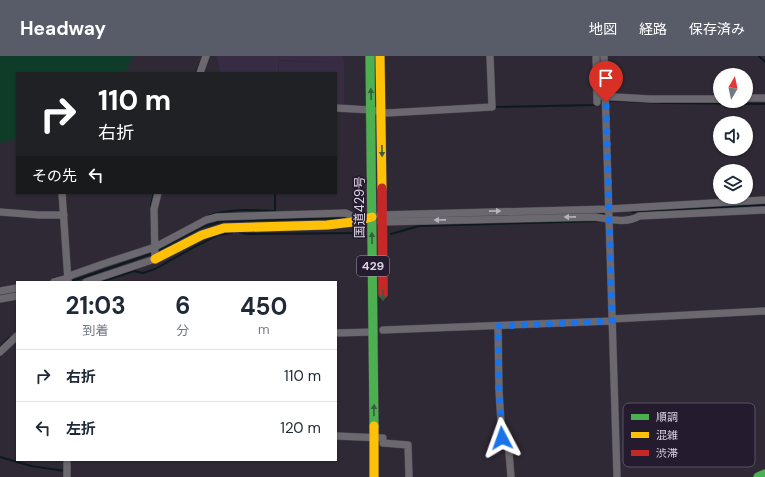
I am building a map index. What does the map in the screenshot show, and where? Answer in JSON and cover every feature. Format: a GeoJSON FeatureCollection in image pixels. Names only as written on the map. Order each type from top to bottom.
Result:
{"type":"FeatureCollection","features":[{"type":"Feature","properties":{"kind":"main road","name":"国道429号"},"geometry":{"type":"LineString","coordinates":[[370,56],[372,110],[372,217],[381,331],[380,440],[383,463]]}},
{"type":"Feature","properties":{"kind":"main road","name":"国道429号"},"geometry":{"type":"LineString","coordinates":[[380,56],[382,112],[383,307]]}},
{"type":"Feature","properties":{"kind":"main road"},"geometry":{"type":"LineString","coordinates":[[155,249],[224,228],[327,225],[353,222],[372,217]]}},
{"type":"Feature","properties":{"kind":"main road","name":"国道429号"},"geometry":{"type":"LineString","coordinates":[[374,477],[380,440],[383,400]]}},
{"type":"Feature","properties":{"kind":"main road"},"geometry":{"type":"LineString","coordinates":[[758,477],[765,474]]}},
{"type":"Feature","properties":{"kind":"street"},"geometry":{"type":"LineString","coordinates":[[200,72],[206,56]]}},
{"type":"Feature","properties":{"kind":"street"},"geometry":{"type":"LineString","coordinates":[[337,108],[394,112],[492,107],[490,56]]}},
{"type":"Feature","properties":{"kind":"street"},"geometry":{"type":"LineString","coordinates":[[596,56],[602,98],[609,213],[616,477]]}},
{"type":"Feature","properties":{"kind":"street"},"geometry":{"type":"LineString","coordinates":[[602,98],[604,56]]}},
{"type":"Feature","properties":{"kind":"street"},"geometry":{"type":"LineString","coordinates":[[602,98],[713,99]]}},
{"type":"Feature","properties":{"kind":"street"},"geometry":{"type":"LineString","coordinates":[[753,98],[765,98]]}},
{"type":"Feature","properties":{"kind":"street"},"geometry":{"type":"LineString","coordinates":[[62,194],[68,277]]}},
{"type":"Feature","properties":{"kind":"street"},"geometry":{"type":"LineString","coordinates":[[155,249],[154,210],[158,194]]}},
{"type":"Feature","properties":{"kind":"street"},"geometry":{"type":"LineString","coordinates":[[372,217],[609,213],[765,200]]}},
{"type":"Feature","properties":{"kind":"street"},"geometry":{"type":"LineString","coordinates":[[609,213],[618,220],[634,219],[639,216],[765,210]]}},
{"type":"Feature","properties":{"kind":"street"},"geometry":{"type":"LineString","coordinates":[[0,212],[64,215]]}},
{"type":"Feature","properties":{"kind":"street"},"geometry":{"type":"LineString","coordinates":[[57,281],[103,264],[155,249]]}},
{"type":"Feature","properties":{"kind":"street"},"geometry":{"type":"LineString","coordinates":[[88,281],[155,249]]}},
{"type":"Feature","properties":{"kind":"street"},"geometry":{"type":"LineString","coordinates":[[0,291],[16,288]]}},
{"type":"Feature","properties":{"kind":"street"},"geometry":{"type":"LineString","coordinates":[[0,298],[16,296]]}},
{"type":"Feature","properties":{"kind":"street"},"geometry":{"type":"LineString","coordinates":[[337,333],[498,326],[765,311]]}},
{"type":"Feature","properties":{"kind":"street"},"geometry":{"type":"LineString","coordinates":[[498,326],[499,391],[502,438],[508,441],[511,477]]}},
{"type":"Feature","properties":{"kind":"street"},"geometry":{"type":"LineString","coordinates":[[0,352],[16,337]]}},
{"type":"Feature","properties":{"kind":"street"},"geometry":{"type":"LineString","coordinates":[[337,436],[380,440],[408,445],[409,477]]}},
{"type":"Feature","properties":{"kind":"street"},"geometry":{"type":"LineString","coordinates":[[67,461],[67,477]]}},
{"type":"Feature","properties":{"kind":"shaded area"},"geometry":{"type":"Polygon","coordinates":[[[217,56],[343,56],[344,63],[279,60],[278,72],[220,72],[217,56]]]}},
{"type":"Feature","properties":{"kind":"shaded area"},"geometry":{"type":"Polygon","coordinates":[[[279,61],[344,63],[344,104],[337,104],[337,72],[279,72],[279,61]]]}},
{"type":"Feature","properties":{"kind":"green space"},"geometry":{"type":"Polygon","coordinates":[[[0,56],[133,56],[124,72],[16,72],[16,139],[0,143],[0,56]]]}},
{"type":"Feature","properties":{"kind":"waterway"},"geometry":{"type":"LineString","coordinates":[[196,72],[203,56]]}},
{"type":"Feature","properties":{"kind":"waterway"},"geometry":{"type":"LineString","coordinates":[[759,56],[765,62]]}},
{"type":"Feature","properties":{"kind":"waterway"},"geometry":{"type":"LineString","coordinates":[[600,63],[601,95]]}},
{"type":"Feature","properties":{"kind":"waterway"},"geometry":{"type":"LineString","coordinates":[[496,107],[596,105],[601,102],[601,99]]}},
{"type":"Feature","properties":{"kind":"waterway"},"geometry":{"type":"LineString","coordinates":[[601,100],[666,103],[765,104]]}},
{"type":"Feature","properties":{"kind":"waterway"},"geometry":{"type":"LineString","coordinates":[[357,106],[363,106]]}},
{"type":"Feature","properties":{"kind":"waterway"},"geometry":{"type":"LineString","coordinates":[[151,230],[151,205],[154,194]]}},
{"type":"Feature","properties":{"kind":"waterway"},"geometry":{"type":"LineString","coordinates":[[208,216],[216,213],[233,211],[275,211],[275,194]]}},
{"type":"Feature","properties":{"kind":"waterway"},"geometry":{"type":"LineString","coordinates":[[632,212],[765,205]]}},
{"type":"Feature","properties":{"kind":"waterway"},"geometry":{"type":"LineString","coordinates":[[570,214],[607,213]]}},
{"type":"Feature","properties":{"kind":"waterway"},"geometry":{"type":"LineString","coordinates":[[414,218],[429,217]]}},
{"type":"Feature","properties":{"kind":"waterway"},"geometry":{"type":"LineString","coordinates":[[72,281],[151,254],[202,227],[224,221],[344,218]]}},
{"type":"Feature","properties":{"kind":"waterway"},"geometry":{"type":"LineString","coordinates":[[391,234],[419,226],[601,221]]}},
{"type":"Feature","properties":{"kind":"waterway"},"geometry":{"type":"LineString","coordinates":[[239,232],[246,234],[365,233]]}},
{"type":"Feature","properties":{"kind":"waterway"},"geometry":{"type":"LineString","coordinates":[[104,281],[134,271],[143,273],[155,269],[218,235],[232,233]]}},
{"type":"Feature","properties":{"kind":"waterway"},"geometry":{"type":"LineString","coordinates":[[0,347],[9,338]]}},
{"type":"Feature","properties":{"kind":"waterway"},"geometry":{"type":"LineString","coordinates":[[0,457],[31,466],[65,471]]}},
{"type":"Feature","properties":{"kind":"traffic: fast"},"geometry":{"type":"LineString","coordinates":[[370,56],[374,426]]}},
{"type":"Feature","properties":{"kind":"traffic: fast"},"geometry":{"type":"LineString","coordinates":[[758,477],[765,474]]}},
{"type":"Feature","properties":{"kind":"traffic: slow"},"geometry":{"type":"LineString","coordinates":[[380,56],[382,188]]}},
{"type":"Feature","properties":{"kind":"traffic: slow"},"geometry":{"type":"LineString","coordinates":[[155,259],[202,235],[224,228],[327,225],[353,222],[372,217]]}},
{"type":"Feature","properties":{"kind":"traffic: slow"},"geometry":{"type":"LineString","coordinates":[[374,426],[374,477]]}},
{"type":"Feature","properties":{"kind":"traffic: jam"},"geometry":{"type":"LineString","coordinates":[[382,188],[383,294]]}},
{"type":"Feature","properties":{"kind":"route"},"geometry":{"type":"LineString","coordinates":[[502,438],[499,391],[498,326],[612,321],[606,102]]}}]}
